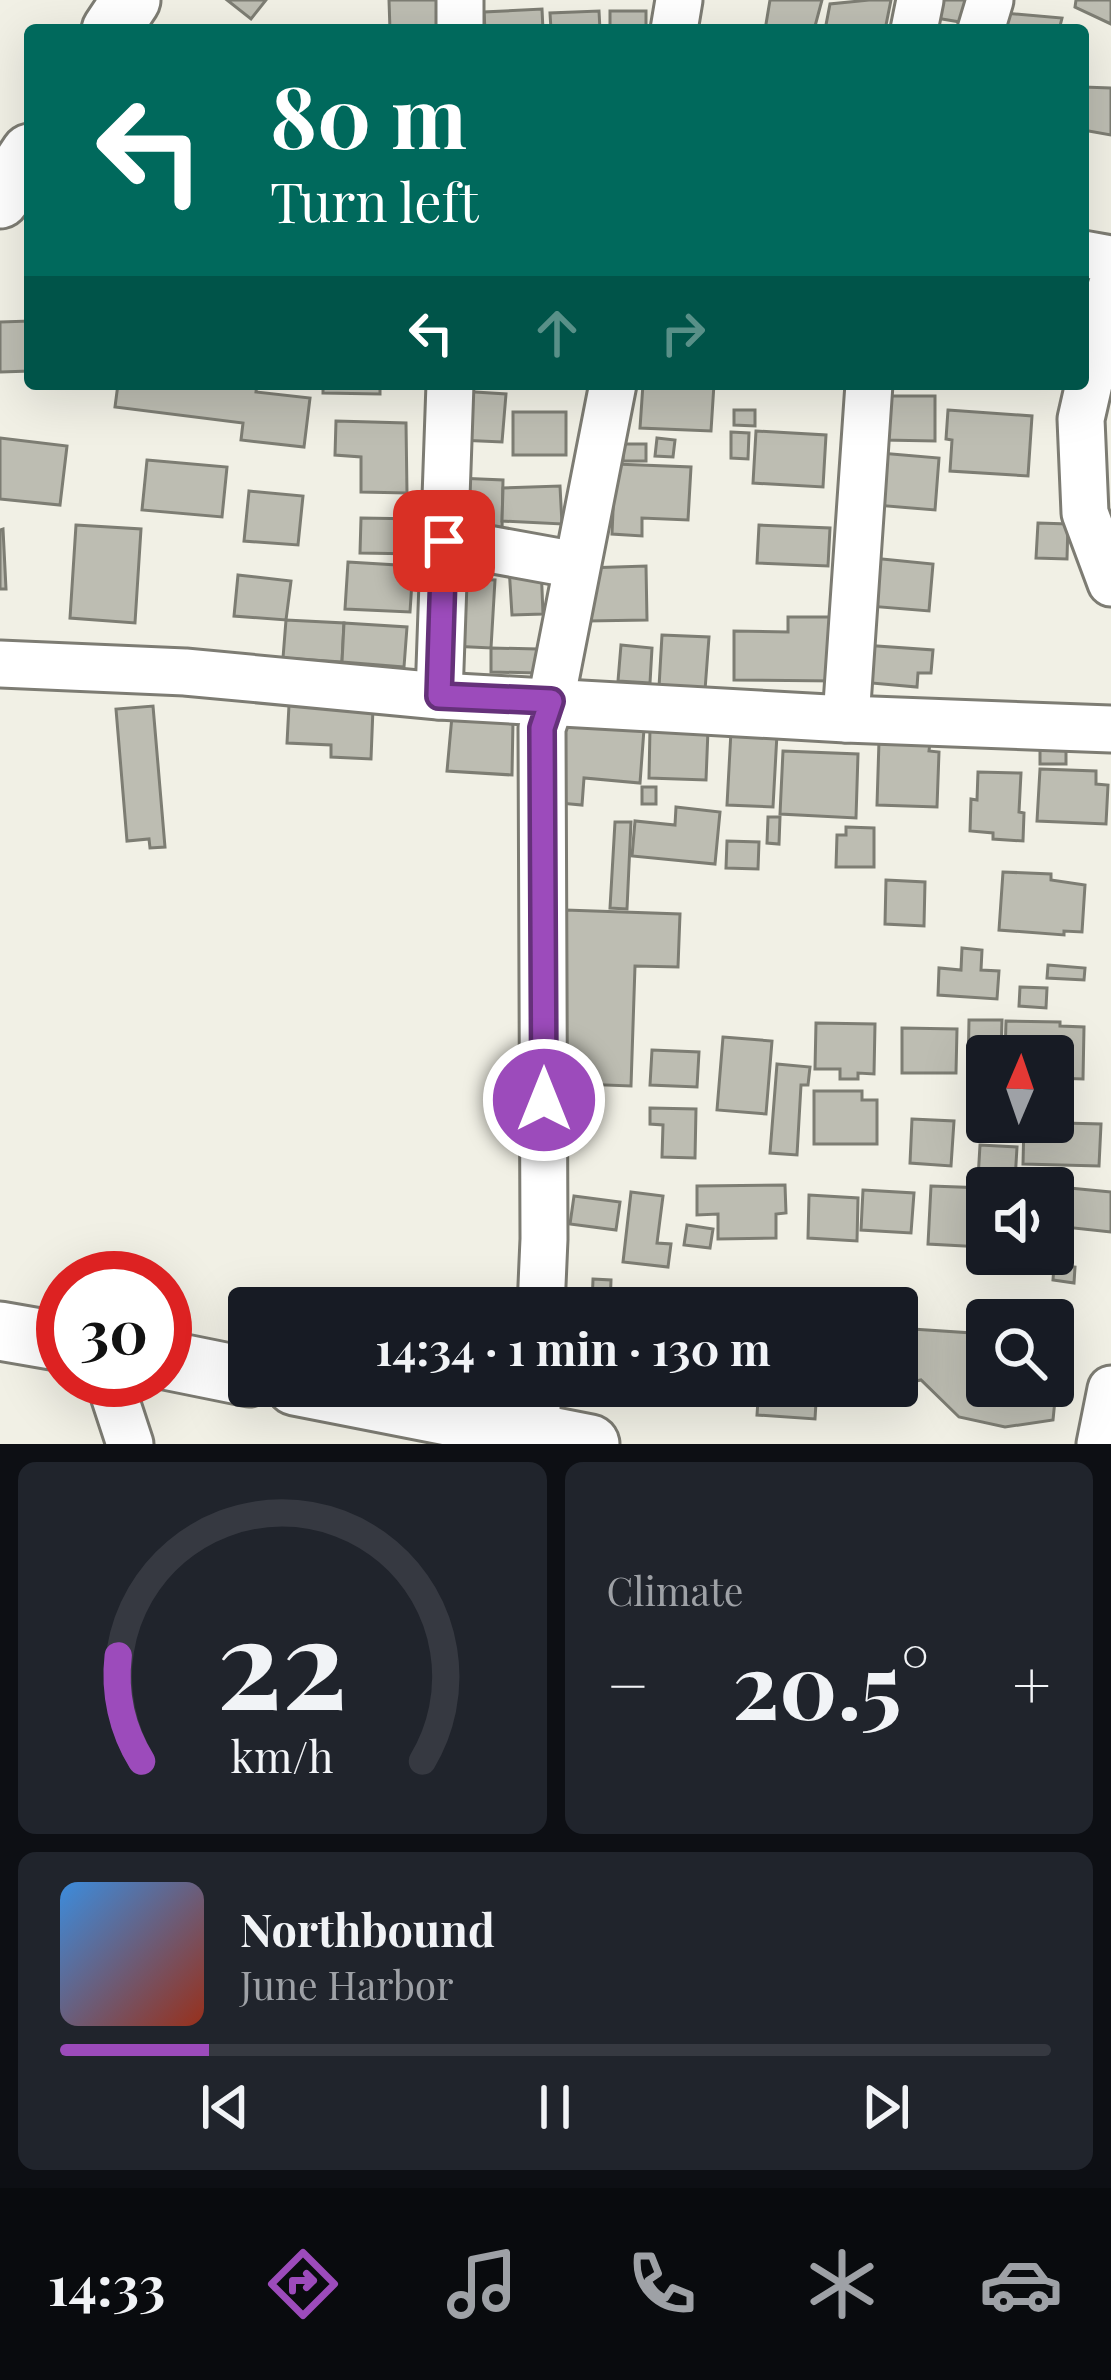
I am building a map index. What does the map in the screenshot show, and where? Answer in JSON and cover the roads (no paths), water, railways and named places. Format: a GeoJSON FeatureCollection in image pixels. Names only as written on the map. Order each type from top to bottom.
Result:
{"type":"FeatureCollection","features":[{"type":"Feature","properties":{"kind":"main road"},"geometry":{"type":"LineString","coordinates":[[0,1331],[36,1337]]}},
{"type":"Feature","properties":{"kind":"main road"},"geometry":{"type":"LineString","coordinates":[[192,1365],[228,1373]]}},
{"type":"Feature","properties":{"kind":"main road"},"geometry":{"type":"LineString","coordinates":[[426,1407],[550,1427]]}},
{"type":"Feature","properties":{"kind":"street"},"geometry":{"type":"LineString","coordinates":[[1089,384],[1111,287]]}},
{"type":"Feature","properties":{"kind":"street"},"geometry":{"type":"LineString","coordinates":[[439,696],[450,390]]}},
{"type":"Feature","properties":{"kind":"street"},"geometry":{"type":"LineString","coordinates":[[542,1287],[542,728],[612,390]]}},
{"type":"Feature","properties":{"kind":"street"},"geometry":{"type":"LineString","coordinates":[[846,719],[869,390]]}},
{"type":"Feature","properties":{"kind":"street"},"geometry":{"type":"LineString","coordinates":[[1088,390],[1081,419],[1085,513],[1111,583]]}},
{"type":"Feature","properties":{"kind":"street"},"geometry":{"type":"LineString","coordinates":[[444,541],[576,565]]}},
{"type":"Feature","properties":{"kind":"street"},"geometry":{"type":"LineString","coordinates":[[0,664],[185,672],[439,696],[1111,729]]}},
{"type":"Feature","properties":{"kind":"street"},"geometry":{"type":"LineString","coordinates":[[1100,1444],[1111,1389]]}},
{"type":"Feature","properties":{"kind":"street"},"geometry":{"type":"LineString","coordinates":[[118,1407],[130,1444]]}}]}
